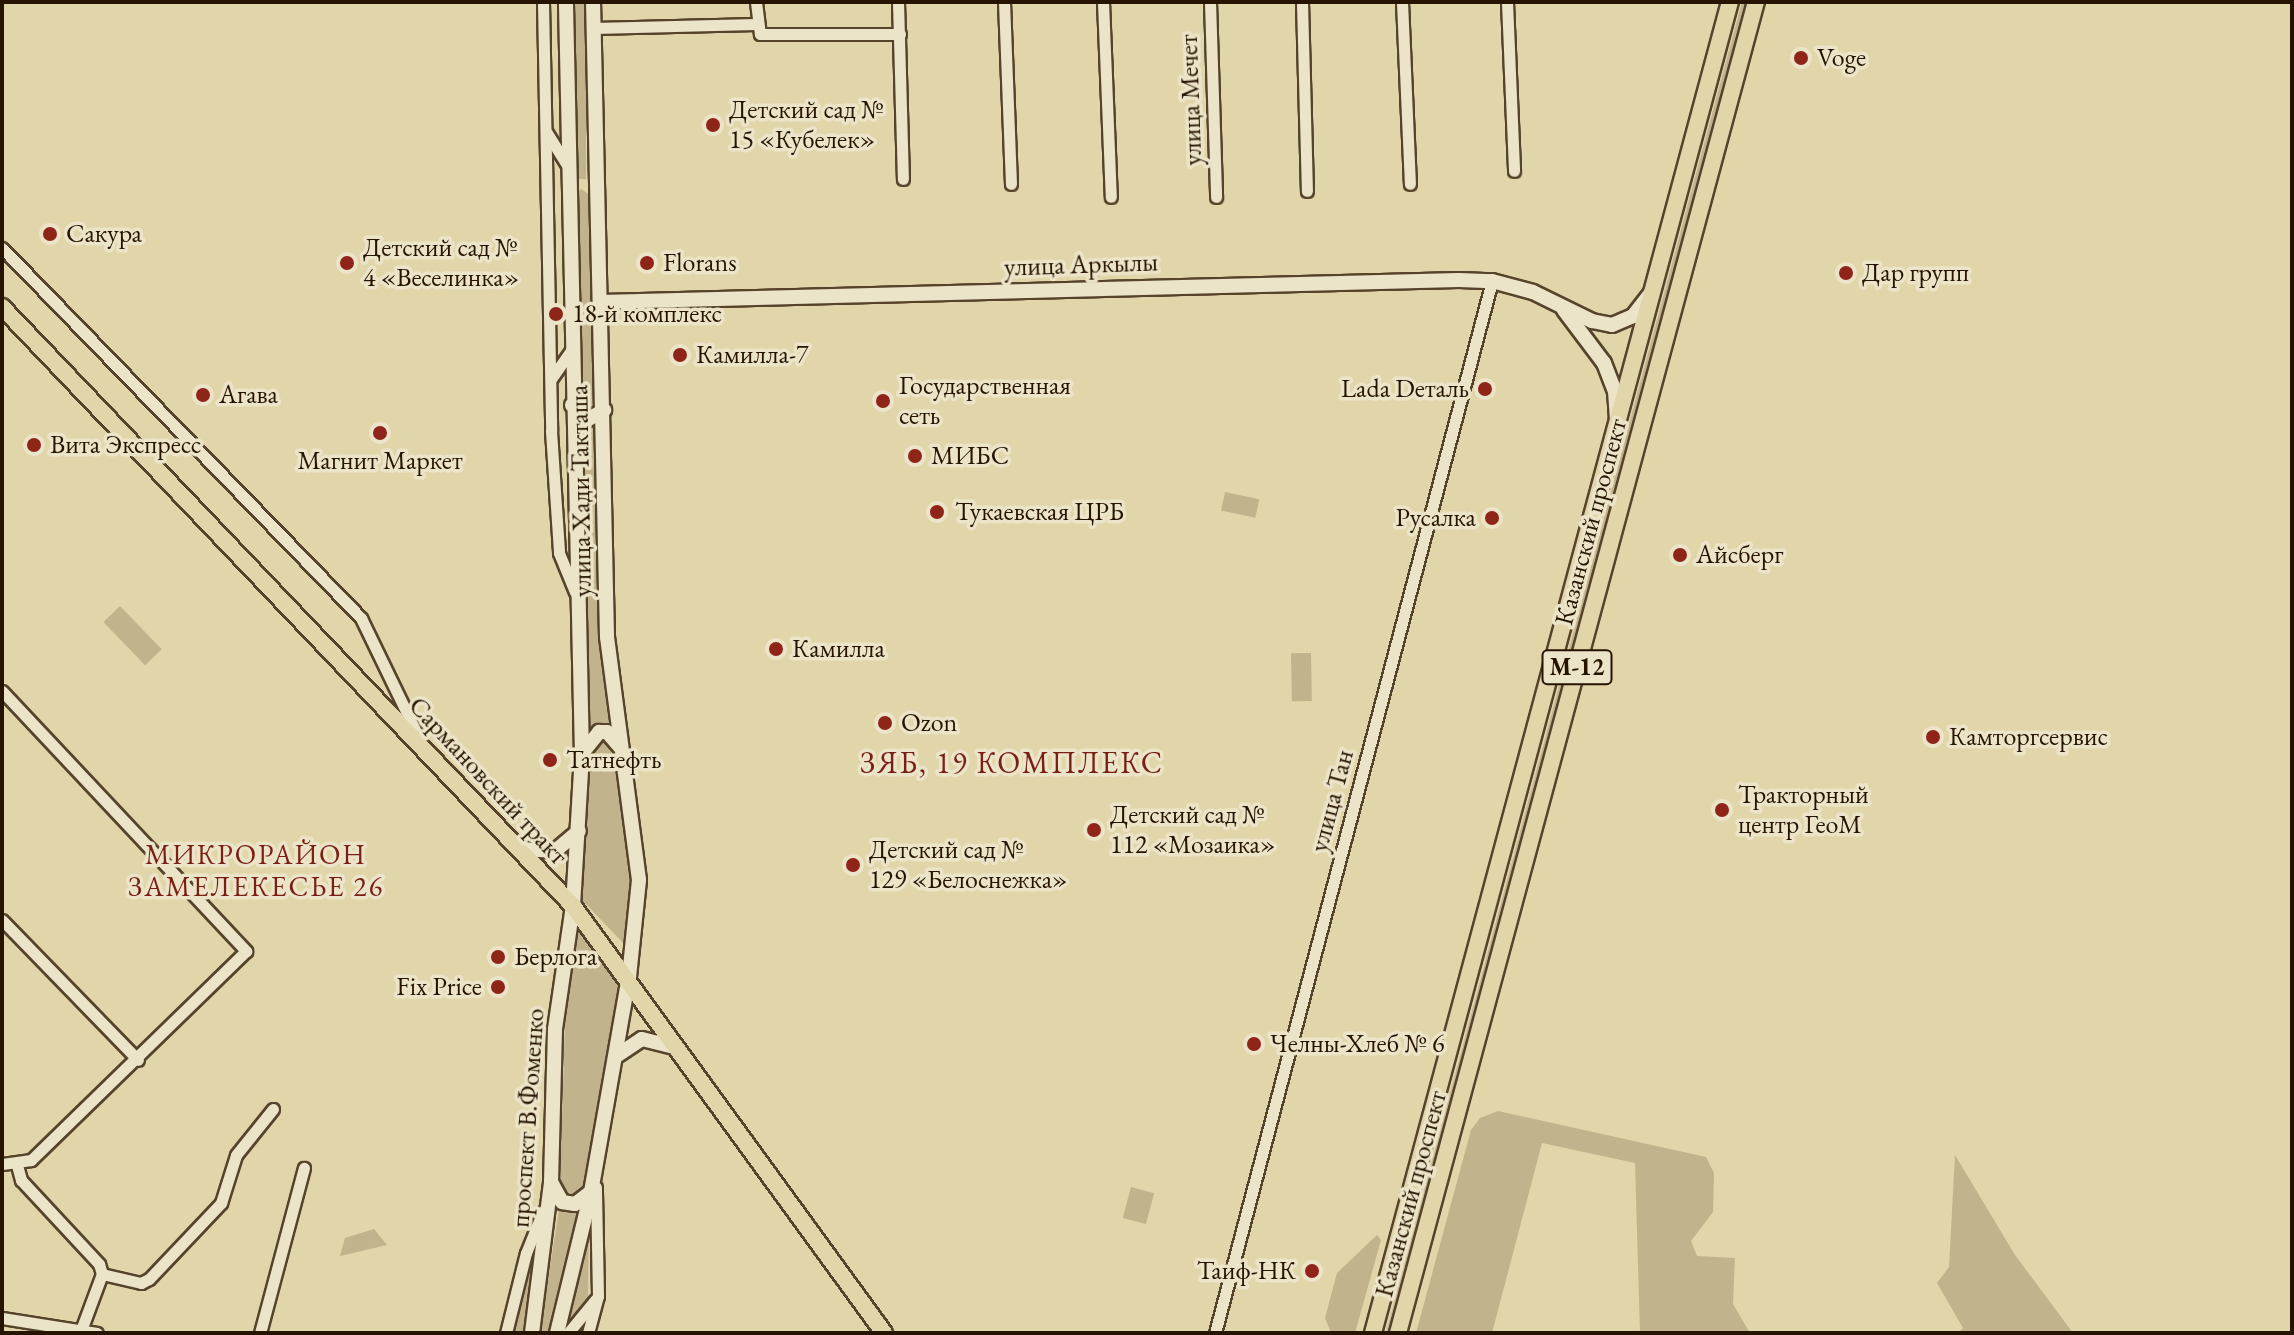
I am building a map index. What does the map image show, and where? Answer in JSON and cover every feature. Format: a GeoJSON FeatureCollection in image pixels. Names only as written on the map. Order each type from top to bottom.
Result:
{"type":"FeatureCollection","features":[{"type":"Feature","properties":{"kind":"main road","name":"улица Хади Такташа"},"geometry":{"type":"LineString","coordinates":[[566,2],[575,592],[582,756],[573,906]]}},
{"type":"Feature","properties":{"kind":"main road","name":"улица Хади Такташа"},"geometry":{"type":"LineString","coordinates":[[593,2],[607,637],[639,880],[629,977]]}},
{"type":"Feature","properties":{"kind":"main road","name":"Казанский проспект"},"geometry":{"type":"LineString","coordinates":[[1373,1333],[1730,2]]}},
{"type":"Feature","properties":{"kind":"main road","name":"Казанский проспект"},"geometry":{"type":"LineString","coordinates":[[1398,1333],[1756,2]]}},
{"type":"Feature","properties":{"kind":"main road"},"geometry":{"type":"LineString","coordinates":[[569,193],[583,183],[598,192]]}},
{"type":"Feature","properties":{"kind":"main road","name":"улица Аркылы"},"geometry":{"type":"LineString","coordinates":[[601,302],[1492,281],[1559,304],[1592,321],[1612,325],[1633,316],[1651,293]]}},
{"type":"Feature","properties":{"kind":"main road"},"geometry":{"type":"LineString","coordinates":[[1559,304],[1604,363],[1615,391],[1617,428]]}},
{"type":"Feature","properties":{"kind":"main road","name":"Сармановский тракт"},"geometry":{"type":"LineString","coordinates":[[2,307],[573,906],[629,977],[884,1333]]}},
{"type":"Feature","properties":{"kind":"main road"},"geometry":{"type":"LineString","coordinates":[[572,405],[587,420],[604,410]]}},
{"type":"Feature","properties":{"kind":"main road"},"geometry":{"type":"LineString","coordinates":[[582,756],[599,732],[613,737],[623,751]]}},
{"type":"Feature","properties":{"kind":"main road"},"geometry":{"type":"LineString","coordinates":[[519,849],[555,851],[579,830]]}},
{"type":"Feature","properties":{"kind":"main road","name":"проспект В.Фоменко"},"geometry":{"type":"LineString","coordinates":[[532,1333],[551,1182],[555,1029],[573,906]]}},
{"type":"Feature","properties":{"kind":"main road"},"geometry":{"type":"LineString","coordinates":[[557,1333],[591,1192],[629,977]]}},
{"type":"Feature","properties":{"kind":"main road"},"geometry":{"type":"LineString","coordinates":[[615,1057],[642,1039],[661,1040],[680,1050]]}},
{"type":"Feature","properties":{"kind":"main road"},"geometry":{"type":"LineString","coordinates":[[551,1182],[555,1195],[569,1204],[591,1192]]}},
{"type":"Feature","properties":{"kind":"street"},"geometry":{"type":"LineString","coordinates":[[543,2],[551,379],[559,553],[575,592]]}},
{"type":"Feature","properties":{"kind":"street"},"geometry":{"type":"LineString","coordinates":[[756,2],[758,29]]}},
{"type":"Feature","properties":{"kind":"street"},"geometry":{"type":"LineString","coordinates":[[898,2],[903,179]]}},
{"type":"Feature","properties":{"kind":"street"},"geometry":{"type":"LineString","coordinates":[[1004,2],[1011,184]]}},
{"type":"Feature","properties":{"kind":"street"},"geometry":{"type":"LineString","coordinates":[[1103,2],[1111,197]]}},
{"type":"Feature","properties":{"kind":"street","name":"улица Мечет"},"geometry":{"type":"LineString","coordinates":[[1210,2],[1216,197]]}},
{"type":"Feature","properties":{"kind":"street"},"geometry":{"type":"LineString","coordinates":[[1302,2],[1307,191]]}},
{"type":"Feature","properties":{"kind":"street"},"geometry":{"type":"LineString","coordinates":[[1402,2],[1410,184]]}},
{"type":"Feature","properties":{"kind":"street"},"geometry":{"type":"LineString","coordinates":[[1507,2],[1514,171]]}},
{"type":"Feature","properties":{"kind":"street"},"geometry":{"type":"LineString","coordinates":[[594,28],[900,34]]}},
{"type":"Feature","properties":{"kind":"street"},"geometry":{"type":"LineString","coordinates":[[547,133],[568,166]]}},
{"type":"Feature","properties":{"kind":"street"},"geometry":{"type":"LineString","coordinates":[[2,248],[361,618],[424,747]]}},
{"type":"Feature","properties":{"kind":"street","name":"улица Тан"},"geometry":{"type":"LineString","coordinates":[[1215,1333],[1492,281]]}},
{"type":"Feature","properties":{"kind":"street"},"geometry":{"type":"LineString","coordinates":[[551,379],[571,350]]}},
{"type":"Feature","properties":{"kind":"street"},"geometry":{"type":"LineString","coordinates":[[2,691],[246,951],[138,1060],[31,1160],[17,1165],[2,1164]]}},
{"type":"Feature","properties":{"kind":"street"},"geometry":{"type":"LineString","coordinates":[[2,920],[138,1060]]}},
{"type":"Feature","properties":{"kind":"street"},"geometry":{"type":"LineString","coordinates":[[102,1274],[141,1283],[149,1279],[221,1203],[236,1155],[273,1109]]}},
{"type":"Feature","properties":{"kind":"street"},"geometry":{"type":"LineString","coordinates":[[17,1165],[21,1180],[99,1264],[102,1274],[82,1331]]}},
{"type":"Feature","properties":{"kind":"street"},"geometry":{"type":"LineString","coordinates":[[588,1333],[598,1296],[595,1165]]}},
{"type":"Feature","properties":{"kind":"street"},"geometry":{"type":"LineString","coordinates":[[260,1333],[304,1168]]}},
{"type":"Feature","properties":{"kind":"street"},"geometry":{"type":"LineString","coordinates":[[506,1333],[526,1253],[548,1199]]}},
{"type":"Feature","properties":{"kind":"street"},"geometry":{"type":"LineString","coordinates":[[568,1333],[598,1296]]}},
{"type":"Feature","properties":{"kind":"street"},"geometry":{"type":"LineString","coordinates":[[2,1318],[97,1333]]}},
{"type":"Feature","properties":{"kind":"shaded area"},"geometry":{"type":"Polygon","coordinates":[[[571,2],[586,2],[586,179],[571,179],[571,2]]]}},
{"type":"Feature","properties":{"kind":"shaded area"},"geometry":{"type":"Polygon","coordinates":[[[1742,2],[1748,2],[1391,1333],[1386,1333],[1742,2]]]}},
{"type":"Feature","properties":{"kind":"shaded area"},"geometry":{"type":"Polygon","coordinates":[[[581,189],[590,195],[595,409],[589,413],[580,410],[575,194],[581,189]]]}},
{"type":"Feature","properties":{"kind":"shaded area"},"geometry":{"type":"Polygon","coordinates":[[[595,427],[609,729],[588,730],[582,429],[595,427]]]}},
{"type":"Feature","properties":{"kind":"shaded area"},"geometry":{"type":"Polygon","coordinates":[[[1225,492],[1259,499],[1255,518],[1221,511],[1225,492]]]}},
{"type":"Feature","properties":{"kind":"shaded area"},"geometry":{"type":"Polygon","coordinates":[[[120,606],[162,649],[145,665],[103,622],[120,606]]]}},
{"type":"Feature","properties":{"kind":"shaded area"},"geometry":{"type":"Polygon","coordinates":[[[1291,653],[1311,653],[1312,701],[1292,701],[1291,653]]]}},
{"type":"Feature","properties":{"kind":"shaded area"},"geometry":{"type":"Polygon","coordinates":[[[604,740],[615,759],[632,898],[628,948],[582,900],[589,755],[597,741],[604,740]]]}},
{"type":"Feature","properties":{"kind":"shaded area"},"geometry":{"type":"Polygon","coordinates":[[[579,925],[622,984],[585,1194],[572,1200],[560,1192],[560,1183],[565,1025],[579,925]]]}},
{"type":"Feature","properties":{"kind":"shaded area"},"geometry":{"type":"Polygon","coordinates":[[[1498,1111],[1706,1157],[1714,1173],[1713,1212],[1691,1241],[1697,1256],[1735,1258],[1733,1304],[1750,1333],[1640,1333],[1635,1163],[1542,1143],[1492,1333],[1416,1333],[1471,1130],[1480,1118],[1498,1111]]]}},
{"type":"Feature","properties":{"kind":"shaded area"},"geometry":{"type":"Polygon","coordinates":[[[1955,1155],[2015,1255],[2073,1333],[1958,1333],[1963,1328],[1937,1283],[1949,1267],[1955,1155]]]}},
{"type":"Feature","properties":{"kind":"shaded area"},"geometry":{"type":"Polygon","coordinates":[[[1131,1187],[1154,1193],[1146,1224],[1123,1218],[1131,1187]]]}},
{"type":"Feature","properties":{"kind":"shaded area"},"geometry":{"type":"Polygon","coordinates":[[[559,1209],[582,1210],[554,1333],[540,1333],[559,1209]]]}},
{"type":"Feature","properties":{"kind":"shaded area"},"geometry":{"type":"Polygon","coordinates":[[[589,1228],[588,1305],[581,1333],[563,1333],[589,1228]]]}},
{"type":"Feature","properties":{"kind":"shaded area"},"geometry":{"type":"Polygon","coordinates":[[[374,1229],[387,1245],[340,1256],[345,1238],[374,1229]]]}},
{"type":"Feature","properties":{"kind":"shaded area"},"geometry":{"type":"Polygon","coordinates":[[[537,1235],[523,1333],[508,1333],[537,1235]]]}},
{"type":"Feature","properties":{"kind":"shaded area"},"geometry":{"type":"Polygon","coordinates":[[[1377,1235],[1381,1240],[1355,1333],[1331,1333],[1325,1318],[1337,1273],[1377,1235]]]}},
{"type":"Feature","properties":{"kind":"place","name":"Voge"},"geometry":{"type":"Point","coordinates":[1801,58]}},
{"type":"Feature","properties":{"kind":"place","name":"Детский сад № 15 «Кубелек»"},"geometry":{"type":"Point","coordinates":[713,125]}},
{"type":"Feature","properties":{"kind":"place","name":"Сакура"},"geometry":{"type":"Point","coordinates":[50,234]}},
{"type":"Feature","properties":{"kind":"place","name":"Детский сад № 4 «Веселинка»"},"geometry":{"type":"Point","coordinates":[347,263]}},
{"type":"Feature","properties":{"kind":"place","name":"Florans"},"geometry":{"type":"Point","coordinates":[647,263]}},
{"type":"Feature","properties":{"kind":"place","name":"Дар групп"},"geometry":{"type":"Point","coordinates":[1846,273]}},
{"type":"Feature","properties":{"kind":"place","name":"18-й комплекс"},"geometry":{"type":"Point","coordinates":[556,314]}},
{"type":"Feature","properties":{"kind":"place","name":"Камилла-7"},"geometry":{"type":"Point","coordinates":[680,355]}},
{"type":"Feature","properties":{"kind":"place","name":"Lada Dеталь"},"geometry":{"type":"Point","coordinates":[1485,389]}},
{"type":"Feature","properties":{"kind":"place","name":"Агава"},"geometry":{"type":"Point","coordinates":[203,395]}},
{"type":"Feature","properties":{"kind":"place","name":"Государственная сеть"},"geometry":{"type":"Point","coordinates":[883,401]}},
{"type":"Feature","properties":{"kind":"place","name":"Магнит Маркет"},"geometry":{"type":"Point","coordinates":[380,433]}},
{"type":"Feature","properties":{"kind":"place","name":"Вита Экспресс"},"geometry":{"type":"Point","coordinates":[34,445]}},
{"type":"Feature","properties":{"kind":"place","name":"МИБС"},"geometry":{"type":"Point","coordinates":[915,456]}},
{"type":"Feature","properties":{"kind":"place","name":"Тукаевская ЦРБ"},"geometry":{"type":"Point","coordinates":[937,512]}},
{"type":"Feature","properties":{"kind":"place","name":"Русалка"},"geometry":{"type":"Point","coordinates":[1492,518]}},
{"type":"Feature","properties":{"kind":"place","name":"Айсберг"},"geometry":{"type":"Point","coordinates":[1680,555]}},
{"type":"Feature","properties":{"kind":"place","name":"Камилла"},"geometry":{"type":"Point","coordinates":[776,649]}},
{"type":"Feature","properties":{"kind":"place","name":"Ozon"},"geometry":{"type":"Point","coordinates":[885,723]}},
{"type":"Feature","properties":{"kind":"place","name":"Камторгсервис"},"geometry":{"type":"Point","coordinates":[1933,737]}},
{"type":"Feature","properties":{"kind":"place","name":"Татнефть"},"geometry":{"type":"Point","coordinates":[550,760]}},
{"type":"Feature","properties":{"kind":"place","name":"Тракторный центр ГеоМ"},"geometry":{"type":"Point","coordinates":[1722,810]}},
{"type":"Feature","properties":{"kind":"place","name":"Детский сад № 112 «Мозаика»"},"geometry":{"type":"Point","coordinates":[1094,830]}},
{"type":"Feature","properties":{"kind":"place","name":"Детский сад № 129 «Белоснежка»"},"geometry":{"type":"Point","coordinates":[853,865]}},
{"type":"Feature","properties":{"kind":"place","name":"Берлога"},"geometry":{"type":"Point","coordinates":[498,957]}},
{"type":"Feature","properties":{"kind":"place","name":"Fix Price"},"geometry":{"type":"Point","coordinates":[498,987]}},
{"type":"Feature","properties":{"kind":"place","name":"Челны-Хлеб № 6"},"geometry":{"type":"Point","coordinates":[1254,1044]}},
{"type":"Feature","properties":{"kind":"place","name":"Таиф-НК"},"geometry":{"type":"Point","coordinates":[1312,1271]}},
{"type":"Feature","properties":{"kind":"district","name":"ЗЯБ, 19 КОМПЛЕКС"},"geometry":{"type":"Point","coordinates":[1012,763]}},
{"type":"Feature","properties":{"kind":"district","name":"МИКРОРАЙОН ЗАМЕЛЕКЕСЬЕ 26"},"geometry":{"type":"Point","coordinates":[256,870]}}]}
